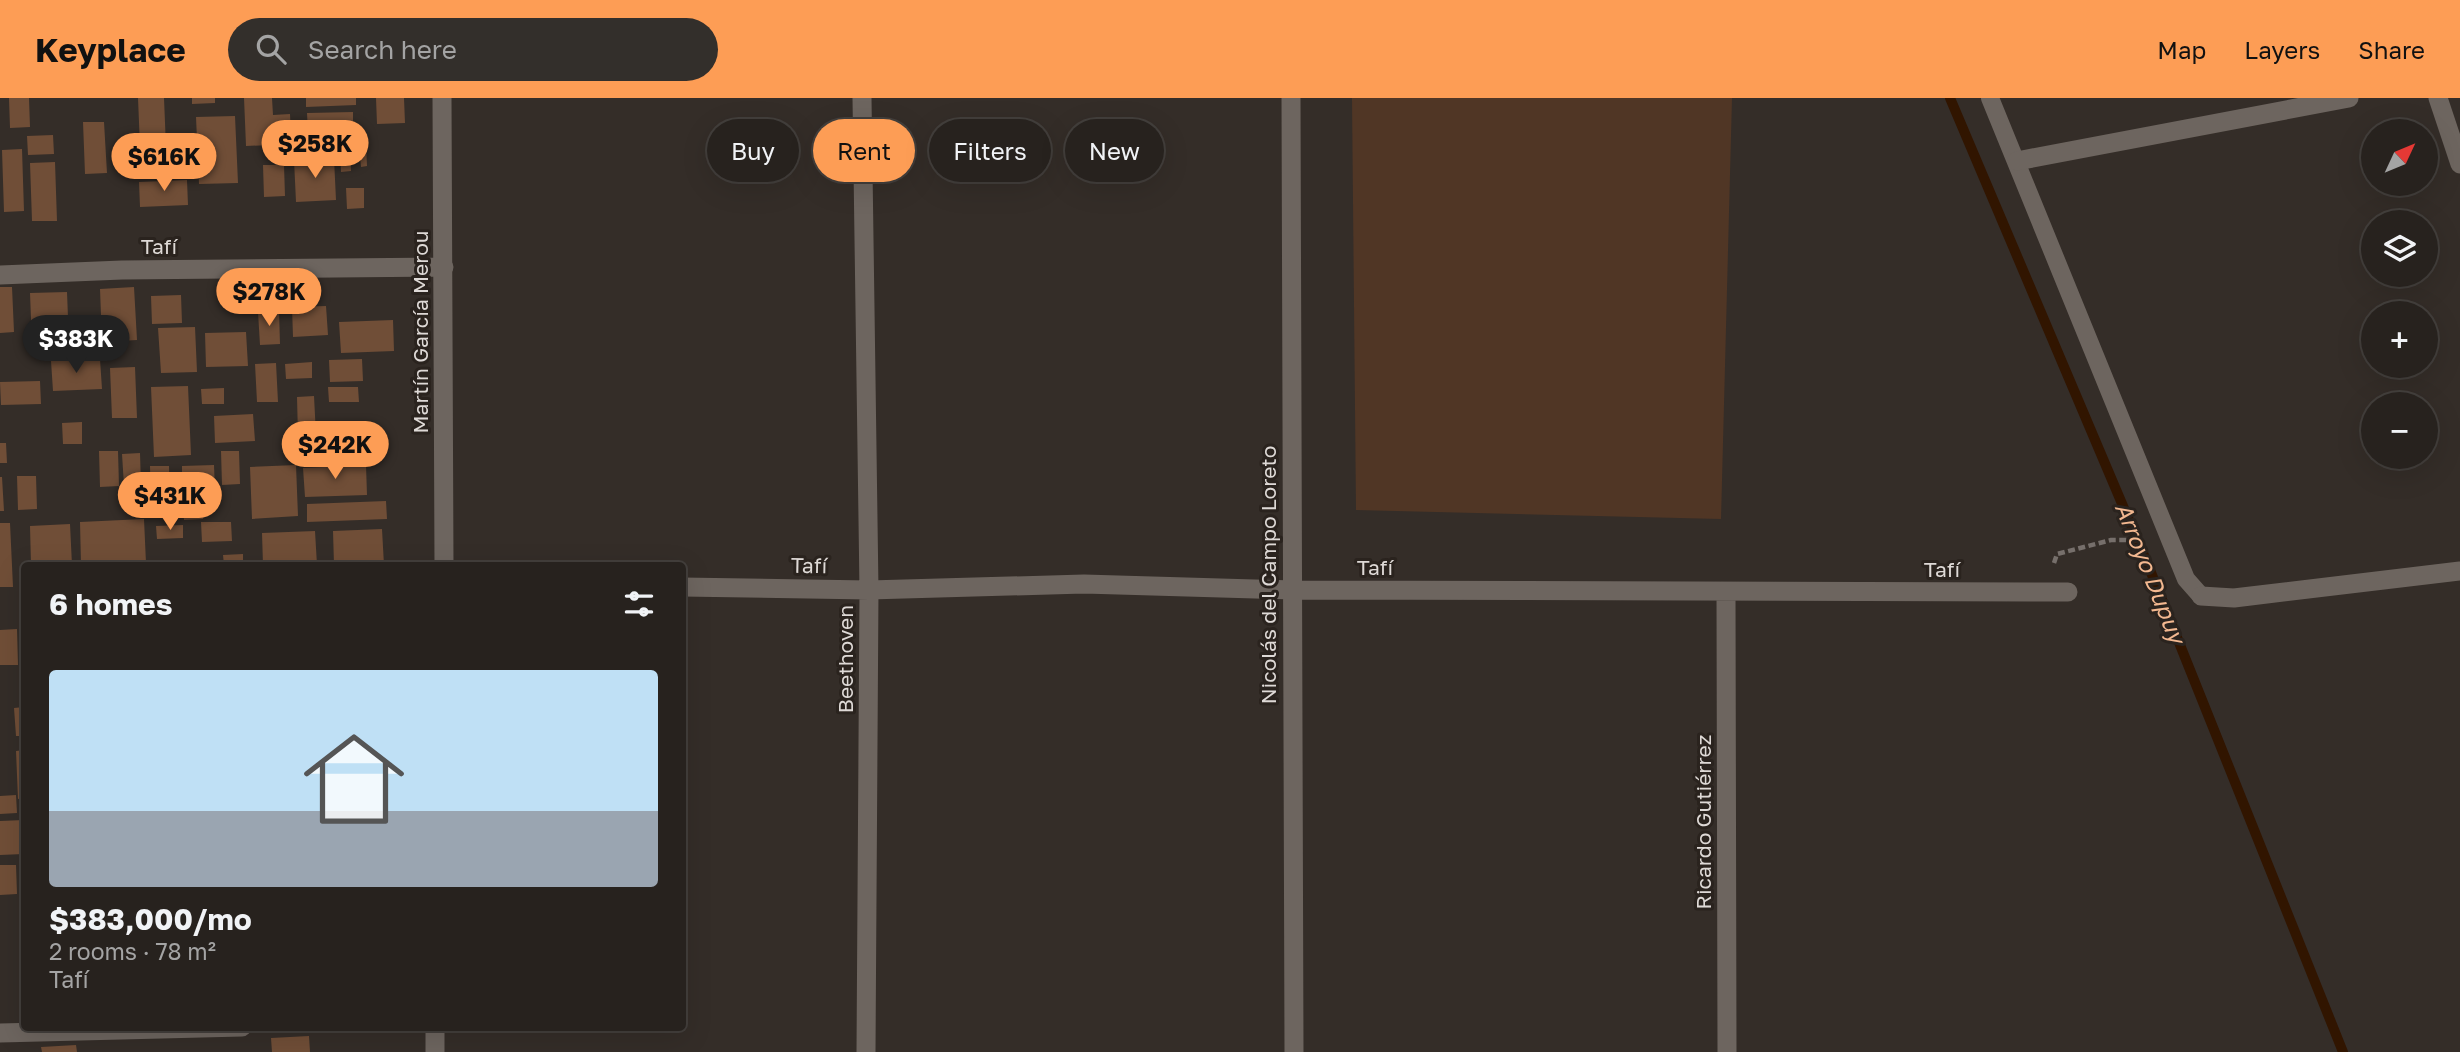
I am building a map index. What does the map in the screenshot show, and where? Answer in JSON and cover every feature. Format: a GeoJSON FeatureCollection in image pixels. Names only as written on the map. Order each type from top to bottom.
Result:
{"type":"FeatureCollection","features":[{"type":"Feature","properties":{"kind":"street","name":"Martín García Merou"},"geometry":{"type":"LineString","coordinates":[[442,98],[444,562]]}},
{"type":"Feature","properties":{"kind":"street","name":"Beethoven"},"geometry":{"type":"LineString","coordinates":[[862,98],[869,590],[866,1052]]}},
{"type":"Feature","properties":{"kind":"street","name":"Nicolás del Campo Loreto"},"geometry":{"type":"LineString","coordinates":[[1292,98],[1294,1052]]}},
{"type":"Feature","properties":{"kind":"street"},"geometry":{"type":"LineString","coordinates":[[2017,162],[2349,98]]}},
{"type":"Feature","properties":{"kind":"street"},"geometry":{"type":"LineString","coordinates":[[2438,98],[2460,164]]}},
{"type":"Feature","properties":{"kind":"street","name":"Tafí"},"geometry":{"type":"LineString","coordinates":[[0,275],[122,270],[444,267]]}},
{"type":"Feature","properties":{"kind":"street"},"geometry":{"type":"LineString","coordinates":[[2201,596],[2234,598],[2460,571]]}},
{"type":"Feature","properties":{"kind":"street","name":"Tafí"},"geometry":{"type":"LineString","coordinates":[[686,587],[869,590],[1084,584],[1292,590],[2068,593]]}},
{"type":"Feature","properties":{"kind":"street","name":"Ricardo Gutiérrez"},"geometry":{"type":"LineString","coordinates":[[1726,593],[1727,1052]]}},
{"type":"Feature","properties":{"kind":"street"},"geometry":{"type":"LineString","coordinates":[[0,1033],[81,1031]]}},
{"type":"Feature","properties":{"kind":"street"},"geometry":{"type":"LineString","coordinates":[[435,1031],[435,1052]]}},
{"type":"Feature","properties":{"kind":"lane"},"geometry":{"type":"LineString","coordinates":[[1990,98],[2186,579],[2201,596]]}},
{"type":"Feature","properties":{"kind":"path"},"geometry":{"type":"LineString","coordinates":[[2042,593],[2057,554],[2112,540],[2144,540]]}},
{"type":"Feature","properties":{"kind":"shaded area"},"geometry":{"type":"Polygon","coordinates":[[[1352,98],[1732,98],[1721,519],[1356,510],[1352,98]]]}},
{"type":"Feature","properties":{"kind":"building"},"geometry":{"type":"Polygon","coordinates":[[[9,98],[29,98],[30,127],[10,128],[9,98]]]}},
{"type":"Feature","properties":{"kind":"building"},"geometry":{"type":"Polygon","coordinates":[[[138,98],[164,98],[166,147],[140,147],[138,98]]]}},
{"type":"Feature","properties":{"kind":"building"},"geometry":{"type":"Polygon","coordinates":[[[192,98],[215,98],[215,103],[192,104],[192,98]]]}},
{"type":"Feature","properties":{"kind":"building"},"geometry":{"type":"Polygon","coordinates":[[[244,98],[272,98],[273,115],[290,114],[292,157],[273,158],[272,145],[246,146],[244,98]]]}},
{"type":"Feature","properties":{"kind":"building"},"geometry":{"type":"Polygon","coordinates":[[[306,98],[356,98],[356,105],[306,107],[306,98]]]}},
{"type":"Feature","properties":{"kind":"building"},"geometry":{"type":"Polygon","coordinates":[[[376,98],[404,98],[405,123],[377,124],[376,98]]]}},
{"type":"Feature","properties":{"kind":"building"},"geometry":{"type":"Polygon","coordinates":[[[353,112],[353,132],[308,133],[307,113],[353,112]]]}},
{"type":"Feature","properties":{"kind":"building"},"geometry":{"type":"Polygon","coordinates":[[[235,116],[238,183],[199,184],[196,117],[235,116]]]}},
{"type":"Feature","properties":{"kind":"building"},"geometry":{"type":"Polygon","coordinates":[[[83,122],[104,122],[107,173],[85,174],[83,122]]]}},
{"type":"Feature","properties":{"kind":"building"},"geometry":{"type":"Polygon","coordinates":[[[53,135],[54,154],[28,155],[27,136],[53,135]]]}},
{"type":"Feature","properties":{"kind":"building"},"geometry":{"type":"Polygon","coordinates":[[[366,143],[367,166],[361,167],[359,144],[366,143]]]}},
{"type":"Feature","properties":{"kind":"building"},"geometry":{"type":"Polygon","coordinates":[[[340,147],[350,147],[351,171],[341,172],[340,147]]]}},
{"type":"Feature","properties":{"kind":"building"},"geometry":{"type":"Polygon","coordinates":[[[22,149],[24,211],[4,212],[2,150],[22,149]]]}},
{"type":"Feature","properties":{"kind":"building"},"geometry":{"type":"Polygon","coordinates":[[[334,158],[336,200],[296,202],[294,160],[334,158]]]}},
{"type":"Feature","properties":{"kind":"building"},"geometry":{"type":"Polygon","coordinates":[[[55,162],[57,221],[32,221],[30,163],[55,162]]]}},
{"type":"Feature","properties":{"kind":"building"},"geometry":{"type":"Polygon","coordinates":[[[263,165],[284,165],[285,196],[264,197],[263,165]]]}},
{"type":"Feature","properties":{"kind":"building"},"geometry":{"type":"Polygon","coordinates":[[[187,180],[188,205],[140,207],[139,182],[187,180]]]}},
{"type":"Feature","properties":{"kind":"building"},"geometry":{"type":"Polygon","coordinates":[[[346,188],[364,188],[364,208],[347,209],[346,188]]]}},
{"type":"Feature","properties":{"kind":"building"},"geometry":{"type":"Polygon","coordinates":[[[0,287],[12,287],[14,332],[0,333],[0,287]]]}},
{"type":"Feature","properties":{"kind":"building"},"geometry":{"type":"Polygon","coordinates":[[[134,287],[137,340],[102,342],[100,289],[134,287]]]}},
{"type":"Feature","properties":{"kind":"building"},"geometry":{"type":"Polygon","coordinates":[[[67,292],[69,343],[32,345],[30,293],[67,292]]]}},
{"type":"Feature","properties":{"kind":"building"},"geometry":{"type":"Polygon","coordinates":[[[181,295],[182,323],[152,324],[151,296],[181,295]]]}},
{"type":"Feature","properties":{"kind":"building"},"geometry":{"type":"Polygon","coordinates":[[[326,306],[328,335],[293,337],[292,307],[326,306]]]}},
{"type":"Feature","properties":{"kind":"building"},"geometry":{"type":"Polygon","coordinates":[[[279,311],[280,344],[260,345],[258,312],[279,311]]]}},
{"type":"Feature","properties":{"kind":"building"},"geometry":{"type":"Polygon","coordinates":[[[393,320],[394,351],[341,353],[339,322],[393,320]]]}},
{"type":"Feature","properties":{"kind":"building"},"geometry":{"type":"Polygon","coordinates":[[[195,327],[197,372],[161,373],[158,328],[195,327]]]}},
{"type":"Feature","properties":{"kind":"building"},"geometry":{"type":"Polygon","coordinates":[[[246,332],[248,366],[206,367],[205,333],[246,332]]]}},
{"type":"Feature","properties":{"kind":"building"},"geometry":{"type":"Polygon","coordinates":[[[100,359],[102,389],[53,391],[51,361],[100,359]]]}},
{"type":"Feature","properties":{"kind":"building"},"geometry":{"type":"Polygon","coordinates":[[[362,359],[363,381],[330,382],[329,360],[362,359]]]}},
{"type":"Feature","properties":{"kind":"building"},"geometry":{"type":"Polygon","coordinates":[[[312,362],[312,378],[286,379],[285,364],[312,362]]]}},
{"type":"Feature","properties":{"kind":"building"},"geometry":{"type":"Polygon","coordinates":[[[276,363],[278,402],[257,402],[255,364],[276,363]]]}},
{"type":"Feature","properties":{"kind":"building"},"geometry":{"type":"Polygon","coordinates":[[[135,367],[137,418],[112,418],[110,368],[135,367]]]}},
{"type":"Feature","properties":{"kind":"building"},"geometry":{"type":"Polygon","coordinates":[[[40,381],[41,404],[1,405],[0,382],[40,381]]]}},
{"type":"Feature","properties":{"kind":"building"},"geometry":{"type":"Polygon","coordinates":[[[188,386],[191,455],[154,457],[151,387],[188,386]]]}},
{"type":"Feature","properties":{"kind":"building"},"geometry":{"type":"Polygon","coordinates":[[[328,387],[358,387],[359,402],[329,402],[328,387]]]}},
{"type":"Feature","properties":{"kind":"building"},"geometry":{"type":"Polygon","coordinates":[[[224,388],[224,404],[202,404],[201,389],[224,388]]]}},
{"type":"Feature","properties":{"kind":"building"},"geometry":{"type":"Polygon","coordinates":[[[314,396],[316,435],[298,436],[297,397],[314,396]]]}},
{"type":"Feature","properties":{"kind":"building"},"geometry":{"type":"Polygon","coordinates":[[[253,414],[255,441],[215,443],[214,416],[253,414]]]}},
{"type":"Feature","properties":{"kind":"building"},"geometry":{"type":"Polygon","coordinates":[[[82,422],[82,444],[63,444],[62,423],[82,422]]]}},
{"type":"Feature","properties":{"kind":"building"},"geometry":{"type":"Polygon","coordinates":[[[376,426],[377,454],[328,456],[327,429],[376,426]]]}},
{"type":"Feature","properties":{"kind":"building"},"geometry":{"type":"Polygon","coordinates":[[[0,443],[6,443],[7,463],[0,463],[0,443]]]}},
{"type":"Feature","properties":{"kind":"building"},"geometry":{"type":"Polygon","coordinates":[[[99,451],[118,451],[119,486],[100,487],[99,451]]]}},
{"type":"Feature","properties":{"kind":"building"},"geometry":{"type":"Polygon","coordinates":[[[221,451],[239,451],[240,484],[222,485],[221,451]]]}},
{"type":"Feature","properties":{"kind":"building"},"geometry":{"type":"Polygon","coordinates":[[[140,453],[141,485],[124,486],[122,454],[140,453]]]}},
{"type":"Feature","properties":{"kind":"building"},"geometry":{"type":"Polygon","coordinates":[[[214,465],[215,490],[182,491],[182,466],[214,465]]]}},
{"type":"Feature","properties":{"kind":"building"},"geometry":{"type":"Polygon","coordinates":[[[296,465],[298,516],[252,519],[250,467],[296,465]]]}},
{"type":"Feature","properties":{"kind":"building"},"geometry":{"type":"Polygon","coordinates":[[[366,465],[367,495],[305,497],[303,468],[366,465]]]}},
{"type":"Feature","properties":{"kind":"building"},"geometry":{"type":"Polygon","coordinates":[[[150,466],[169,466],[170,506],[151,506],[150,466]]]}},
{"type":"Feature","properties":{"kind":"building"},"geometry":{"type":"Polygon","coordinates":[[[17,476],[36,476],[37,509],[18,510],[17,476]]]}},
{"type":"Feature","properties":{"kind":"building"},"geometry":{"type":"Polygon","coordinates":[[[2,477],[4,511],[0,511],[2,477]]]}},
{"type":"Feature","properties":{"kind":"building"},"geometry":{"type":"Polygon","coordinates":[[[182,499],[202,499],[203,519],[184,520],[182,499]]]}},
{"type":"Feature","properties":{"kind":"building"},"geometry":{"type":"Polygon","coordinates":[[[386,501],[387,519],[307,522],[307,504],[386,501]]]}},
{"type":"Feature","properties":{"kind":"building"},"geometry":{"type":"Polygon","coordinates":[[[144,519],[146,562],[81,562],[80,522],[144,519]]]}},
{"type":"Feature","properties":{"kind":"building"},"geometry":{"type":"Polygon","coordinates":[[[201,522],[231,522],[232,541],[202,542],[201,522]]]}},
{"type":"Feature","properties":{"kind":"building"},"geometry":{"type":"Polygon","coordinates":[[[0,523],[10,523],[13,587],[0,587],[0,523]]]}},
{"type":"Feature","properties":{"kind":"building"},"geometry":{"type":"Polygon","coordinates":[[[70,524],[72,562],[31,562],[30,526],[70,524]]]}},
{"type":"Feature","properties":{"kind":"building"},"geometry":{"type":"Polygon","coordinates":[[[183,525],[183,538],[157,539],[156,526],[183,525]]]}},
{"type":"Feature","properties":{"kind":"building"},"geometry":{"type":"Polygon","coordinates":[[[382,529],[384,562],[334,562],[333,531],[382,529]]]}},
{"type":"Feature","properties":{"kind":"building"},"geometry":{"type":"Polygon","coordinates":[[[315,531],[317,562],[263,562],[262,533],[315,531]]]}},
{"type":"Feature","properties":{"kind":"building"},"geometry":{"type":"Polygon","coordinates":[[[243,554],[243,562],[224,562],[223,555],[243,554]]]}},
{"type":"Feature","properties":{"kind":"building"},"geometry":{"type":"Polygon","coordinates":[[[17,629],[18,665],[0,665],[0,630],[17,629]]]}},
{"type":"Feature","properties":{"kind":"building"},"geometry":{"type":"Polygon","coordinates":[[[21,707],[21,736],[16,736],[14,708],[21,707]]]}},
{"type":"Feature","properties":{"kind":"building"},"geometry":{"type":"Polygon","coordinates":[[[21,750],[21,798],[18,799],[16,751],[21,750]]]}},
{"type":"Feature","properties":{"kind":"building"},"geometry":{"type":"Polygon","coordinates":[[[16,795],[17,813],[0,814],[0,796],[16,795]]]}},
{"type":"Feature","properties":{"kind":"building"},"geometry":{"type":"Polygon","coordinates":[[[21,820],[21,854],[0,855],[0,821],[21,820]]]}},
{"type":"Feature","properties":{"kind":"building"},"geometry":{"type":"Polygon","coordinates":[[[0,865],[16,865],[17,894],[0,895],[0,865]]]}},
{"type":"Feature","properties":{"kind":"building"},"geometry":{"type":"Polygon","coordinates":[[[19,912],[21,912],[21,946],[19,912]]]}},
{"type":"Feature","properties":{"kind":"building"},"geometry":{"type":"Polygon","coordinates":[[[309,1036],[310,1052],[272,1052],[271,1038],[309,1036]]]}},
{"type":"Feature","properties":{"kind":"building"},"geometry":{"type":"Polygon","coordinates":[[[76,1045],[77,1052],[42,1052],[41,1047],[76,1045]]]}},
{"type":"Feature","properties":{"kind":"waterway","name":"Arroyo Dupuy"},"geometry":{"type":"LineString","coordinates":[[1950,98],[2148,565],[2343,1052]]}}]}
